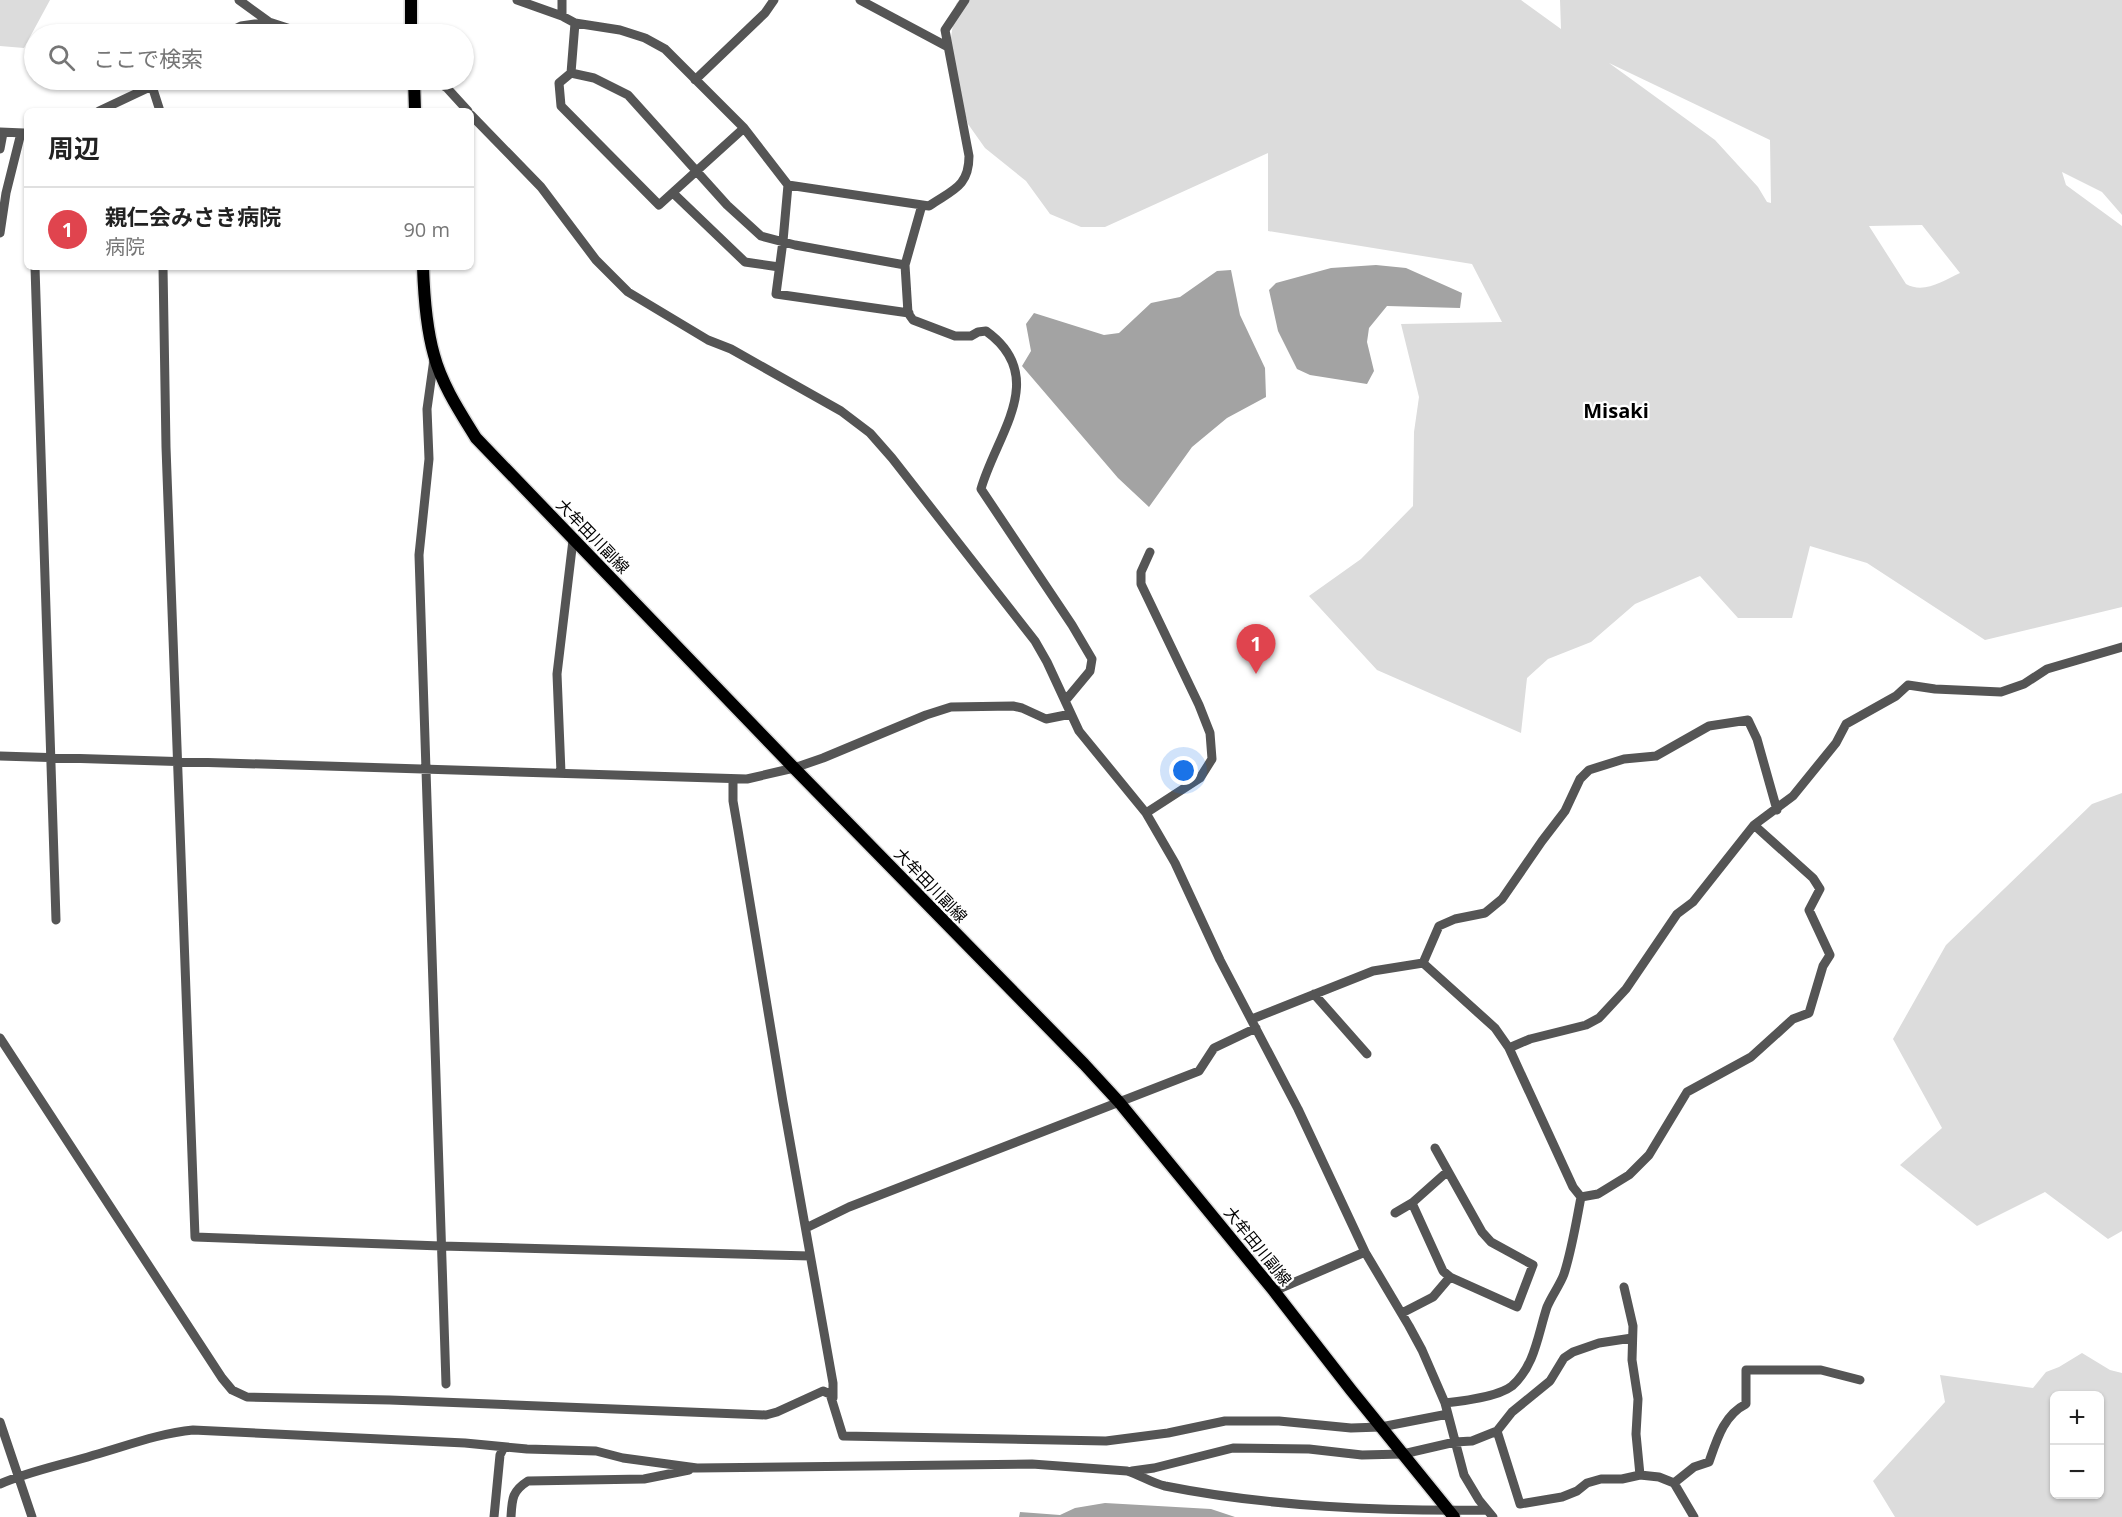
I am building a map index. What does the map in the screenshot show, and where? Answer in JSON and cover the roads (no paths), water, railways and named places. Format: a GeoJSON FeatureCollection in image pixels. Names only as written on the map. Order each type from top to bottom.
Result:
{"type":"FeatureCollection","features":[{"type":"Feature","properties":{"kind":"main road"},"geometry":{"type":"LineString","coordinates":[[411,0],[411,24]]}},
{"type":"Feature","properties":{"kind":"main road"},"geometry":{"type":"LineString","coordinates":[[414,90],[415,108]]}},
{"type":"Feature","properties":{"kind":"main road","name":"大牟田川副線"},"geometry":{"type":"LineString","coordinates":[[423,270],[427,319],[434,356],[451,397],[476,438],[1119,1102],[1274,1291],[1451,1514]]}},
{"type":"Feature","properties":{"kind":"street"},"geometry":{"type":"LineString","coordinates":[[239,0],[269,21],[278,24]]}},
{"type":"Feature","properties":{"kind":"street"},"geometry":{"type":"LineString","coordinates":[[518,0],[575,23],[620,30],[645,38],[665,49],[744,128],[789,185],[929,206],[964,182],[969,170],[969,156],[945,30],[965,0]]}},
{"type":"Feature","properties":{"kind":"street"},"geometry":{"type":"LineString","coordinates":[[562,0],[562,16]]}},
{"type":"Feature","properties":{"kind":"street"},"geometry":{"type":"LineString","coordinates":[[695,80],[765,13],[774,0]]}},
{"type":"Feature","properties":{"kind":"street"},"geometry":{"type":"LineString","coordinates":[[860,0],[948,46]]}},
{"type":"Feature","properties":{"kind":"street"},"geometry":{"type":"LineString","coordinates":[[252,24],[269,21]]}},
{"type":"Feature","properties":{"kind":"street"},"geometry":{"type":"LineString","coordinates":[[571,74],[575,23]]}},
{"type":"Feature","properties":{"kind":"street"},"geometry":{"type":"LineString","coordinates":[[744,128],[696,171],[659,206],[561,106],[559,83],[571,74],[594,78],[628,95],[696,171],[727,205],[760,236],[905,265]]}},
{"type":"Feature","properties":{"kind":"street"},"geometry":{"type":"LineString","coordinates":[[105,108],[144,90]]}},
{"type":"Feature","properties":{"kind":"street"},"geometry":{"type":"LineString","coordinates":[[153,90],[159,108]]}},
{"type":"Feature","properties":{"kind":"street"},"geometry":{"type":"LineString","coordinates":[[449,90],[465,108]]}},
{"type":"Feature","properties":{"kind":"street"},"geometry":{"type":"LineString","coordinates":[[474,118],[541,187],[596,260],[628,292],[708,340],[731,349],[857,422],[892,458],[1035,641],[1079,731],[1146,813],[1175,863],[1215,950],[1299,1109],[1365,1252],[1422,1350],[1445,1403],[1464,1475],[1489,1513]]}},
{"type":"Feature","properties":{"kind":"street"},"geometry":{"type":"LineString","coordinates":[[0,149],[2,133],[24,133],[6,193],[0,232]]}},
{"type":"Feature","properties":{"kind":"street"},"geometry":{"type":"LineString","coordinates":[[789,185],[776,294],[909,313]]}},
{"type":"Feature","properties":{"kind":"street"},"geometry":{"type":"LineString","coordinates":[[673,193],[745,262],[779,267]]}},
{"type":"Feature","properties":{"kind":"street"},"geometry":{"type":"LineString","coordinates":[[922,205],[905,265],[909,313],[913,320],[955,336],[971,336],[986,331],[998,340],[1012,361],[1016,378],[1014,408],[981,489],[1072,625],[1092,659],[1090,671],[1065,701]]}},
{"type":"Feature","properties":{"kind":"street"},"geometry":{"type":"LineString","coordinates":[[34,270],[56,920]]}},
{"type":"Feature","properties":{"kind":"street"},"geometry":{"type":"LineString","coordinates":[[163,270],[166,447],[195,1237],[810,1256]]}},
{"type":"Feature","properties":{"kind":"street"},"geometry":{"type":"LineString","coordinates":[[434,356],[427,409],[429,459],[419,555],[446,1384]]}},
{"type":"Feature","properties":{"kind":"street"},"geometry":{"type":"LineString","coordinates":[[561,773],[557,674],[573,540]]}},
{"type":"Feature","properties":{"kind":"street"},"geometry":{"type":"LineString","coordinates":[[1146,813],[1200,778],[1212,759],[1210,733],[1199,705],[1141,584],[1141,572],[1150,552]]}},
{"type":"Feature","properties":{"kind":"street"},"geometry":{"type":"LineString","coordinates":[[1509,1048],[1530,1039],[1586,1024],[1599,1018],[1626,989],[1677,914],[1693,902],[1755,825],[1793,796],[1836,742],[1846,724],[1896,696],[1908,685],[1935,689],[2001,692],[2024,684],[2047,669],[2122,647]]}},
{"type":"Feature","properties":{"kind":"street"},"geometry":{"type":"LineString","coordinates":[[0,756],[747,779],[824,758],[926,715],[951,707],[1013,705],[1046,719],[1071,714]]}},
{"type":"Feature","properties":{"kind":"street"},"geometry":{"type":"LineString","coordinates":[[1424,963],[1439,926],[1455,919],[1485,913],[1502,899],[1565,811],[1580,778],[1589,770],[1624,759],[1656,756],[1709,726],[1748,720],[1777,810]]}},
{"type":"Feature","properties":{"kind":"street"},"geometry":{"type":"LineString","coordinates":[[733,779],[733,801],[833,1383],[832,1399]]}},
{"type":"Feature","properties":{"kind":"street"},"geometry":{"type":"LineString","coordinates":[[1581,1197],[1598,1194],[1629,1175],[1649,1155],[1687,1092],[1751,1056],[1792,1018],[1809,1012],[1823,966],[1830,955],[1809,910],[1820,889],[1813,878],[1755,825]]}},
{"type":"Feature","properties":{"kind":"street"},"geometry":{"type":"LineString","coordinates":[[806,1228],[849,1207],[1199,1071],[1214,1048],[1254,1023],[1314,994],[1372,971],[1424,963]]}},
{"type":"Feature","properties":{"kind":"street"},"geometry":{"type":"LineString","coordinates":[[1424,963],[1495,1028],[1509,1048],[1555,1153],[1573,1187],[1581,1197],[1575,1234],[1563,1275],[1548,1304],[1532,1358],[1521,1377],[1509,1388],[1445,1403]]}},
{"type":"Feature","properties":{"kind":"street"},"geometry":{"type":"LineString","coordinates":[[1314,994],[1367,1054]]}},
{"type":"Feature","properties":{"kind":"street"},"geometry":{"type":"LineString","coordinates":[[0,1038],[222,1377],[232,1390],[247,1397],[390,1400],[766,1415],[823,1391],[830,1394],[843,1436],[1106,1441],[1168,1433],[1225,1421],[1280,1421],[1383,1429],[1448,1414]]}},
{"type":"Feature","properties":{"kind":"street"},"geometry":{"type":"LineString","coordinates":[[1412,1203],[1443,1271],[1450,1277],[1517,1307],[1533,1265],[1491,1242],[1482,1232],[1435,1149]]}},
{"type":"Feature","properties":{"kind":"street"},"geometry":{"type":"LineString","coordinates":[[1395,1213],[1412,1203],[1448,1171]]}},
{"type":"Feature","properties":{"kind":"street"},"geometry":{"type":"LineString","coordinates":[[1274,1291],[1365,1252]]}},
{"type":"Feature","properties":{"kind":"street"},"geometry":{"type":"LineString","coordinates":[[1402,1313],[1433,1297],[1450,1277]]}},
{"type":"Feature","properties":{"kind":"street"},"geometry":{"type":"LineString","coordinates":[[1624,1287],[1633,1326],[1632,1360],[1638,1399],[1636,1434],[1640,1475]]}},
{"type":"Feature","properties":{"kind":"street"},"geometry":{"type":"LineString","coordinates":[[1127,1472],[1154,1468],[1233,1448],[1309,1449],[1362,1455],[1401,1452],[1472,1441],[1497,1431],[1512,1412],[1550,1381],[1564,1358],[1573,1352],[1599,1343],[1632,1338]]}},
{"type":"Feature","properties":{"kind":"street"},"geometry":{"type":"LineString","coordinates":[[1674,1483],[1694,1467],[1709,1462],[1726,1421],[1738,1408],[1746,1404],[1746,1370],[1821,1370],[1860,1380]]}},
{"type":"Feature","properties":{"kind":"street"},"geometry":{"type":"LineString","coordinates":[[0,1422],[32,1517]]}},
{"type":"Feature","properties":{"kind":"street"},"geometry":{"type":"LineString","coordinates":[[0,1484],[165,1435],[193,1430],[596,1451],[623,1458],[697,1468],[1032,1464],[1127,1472],[1139,1474],[1162,1485],[1276,1502],[1451,1514],[1489,1513]]}},
{"type":"Feature","properties":{"kind":"street"},"geometry":{"type":"LineString","coordinates":[[1497,1431],[1520,1504],[1562,1497],[1577,1491],[1587,1483],[1601,1479],[1622,1479],[1640,1475],[1659,1477],[1674,1483],[1694,1517]]}},
{"type":"Feature","properties":{"kind":"street"},"geometry":{"type":"LineString","coordinates":[[494,1517],[500,1455],[504,1447]]}},
{"type":"Feature","properties":{"kind":"street"},"geometry":{"type":"LineString","coordinates":[[511,1517],[514,1492],[528,1482],[644,1479],[697,1468]]}},
{"type":"Feature","properties":{"kind":"place","name":"親仁会みさき病院"},"geometry":{"type":"Point","coordinates":[1256,674]}},
{"type":"Feature","properties":{"kind":"district","name":"Misaki"},"geometry":{"type":"Point","coordinates":[1616,411]}}]}
